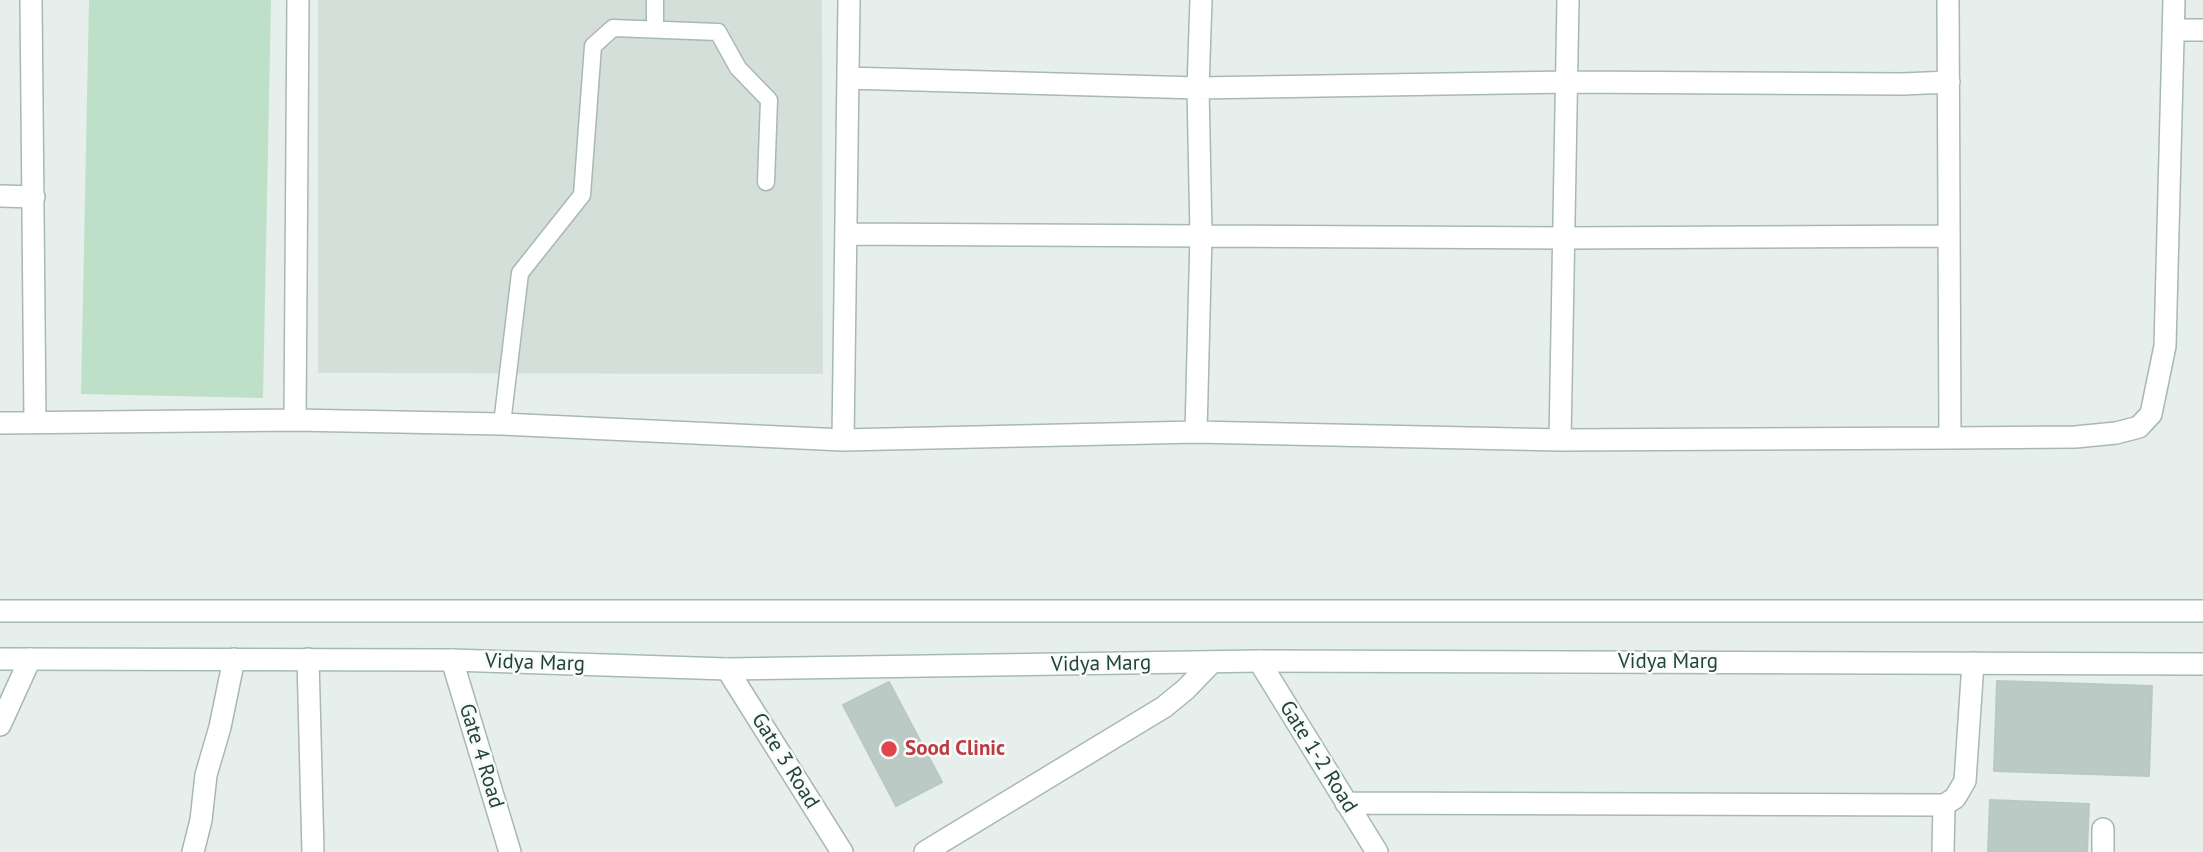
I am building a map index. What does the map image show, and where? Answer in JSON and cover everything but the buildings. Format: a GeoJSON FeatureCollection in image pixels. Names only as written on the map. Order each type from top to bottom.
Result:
{"type":"FeatureCollection","features":[{"type":"Feature","properties":{"kind":"street"},"geometry":{"type":"LineString","coordinates":[[31,0],[35,422]]}},
{"type":"Feature","properties":{"kind":"street"},"geometry":{"type":"LineString","coordinates":[[295,420],[298,0]]}},
{"type":"Feature","properties":{"kind":"street"},"geometry":{"type":"LineString","coordinates":[[842,440],[849,0]]}},
{"type":"Feature","properties":{"kind":"street"},"geometry":{"type":"LineString","coordinates":[[1196,432],[1201,235],[1198,88],[1201,0]]}},
{"type":"Feature","properties":{"kind":"street"},"geometry":{"type":"LineString","coordinates":[[1560,440],[1569,82],[1568,0]]}},
{"type":"Feature","properties":{"kind":"street"},"geometry":{"type":"LineString","coordinates":[[1948,0],[1950,438]]}},
{"type":"Feature","properties":{"kind":"street"},"geometry":{"type":"LineString","coordinates":[[0,423],[295,420],[502,424],[842,440],[1196,432],[1560,440],[2075,437],[2116,433],[2139,427],[2151,415],[2165,346],[2174,0]]}},
{"type":"Feature","properties":{"kind":"street"},"geometry":{"type":"LineString","coordinates":[[2175,30],[2203,30]]}},
{"type":"Feature","properties":{"kind":"street"},"geometry":{"type":"LineString","coordinates":[[848,78],[1198,88],[1569,82],[1948,82]]}},
{"type":"Feature","properties":{"kind":"street"},"geometry":{"type":"LineString","coordinates":[[0,196],[34,197]]}},
{"type":"Feature","properties":{"kind":"street"},"geometry":{"type":"LineString","coordinates":[[846,234],[1565,238],[1949,236]]}},
{"type":"Feature","properties":{"kind":"street"},"geometry":{"type":"LineString","coordinates":[[0,611],[2203,611]]}},
{"type":"Feature","properties":{"kind":"street","name":"Vidya Marg"},"geometry":{"type":"LineString","coordinates":[[0,659],[452,660],[727,669],[1259,661],[2203,664]]}},
{"type":"Feature","properties":{"kind":"street"},"geometry":{"type":"LineString","coordinates":[[0,725],[30,659]]}},
{"type":"Feature","properties":{"kind":"street"},"geometry":{"type":"LineString","coordinates":[[193,852],[201,820],[206,775],[220,727],[234,659]]}},
{"type":"Feature","properties":{"kind":"street"},"geometry":{"type":"LineString","coordinates":[[308,659],[313,852]]}},
{"type":"Feature","properties":{"kind":"street","name":"Gate 4 Road"},"geometry":{"type":"LineString","coordinates":[[452,660],[510,852]]}},
{"type":"Feature","properties":{"kind":"street","name":"Gate 1-2 Road"},"geometry":{"type":"LineString","coordinates":[[1259,661],[1377,852]]}},
{"type":"Feature","properties":{"kind":"street"},"geometry":{"type":"LineString","coordinates":[[925,852],[1164,707],[1212,662]]}},
{"type":"Feature","properties":{"kind":"street"},"geometry":{"type":"LineString","coordinates":[[1346,803],[1944,805],[1955,799],[1965,780],[1973,663]]}},
{"type":"Feature","properties":{"kind":"street","name":"Gate 3 Road"},"geometry":{"type":"LineString","coordinates":[[727,669],[842,852]]}},
{"type":"Feature","properties":{"kind":"street"},"geometry":{"type":"LineString","coordinates":[[1943,852],[1944,805]]}},
{"type":"Feature","properties":{"kind":"street"},"geometry":{"type":"LineString","coordinates":[[2103,829],[2103,852]]}},
{"type":"Feature","properties":{"kind":"lane"},"geometry":{"type":"LineString","coordinates":[[655,0],[655,28]]}},
{"type":"Feature","properties":{"kind":"lane"},"geometry":{"type":"LineString","coordinates":[[502,424],[520,273],[582,195],[593,46],[613,28],[718,32],[738,68],[769,100],[766,182]]}},
{"type":"Feature","properties":{"kind":"shaded area"},"geometry":{"type":"Polygon","coordinates":[[[318,0],[822,0],[823,374],[318,373],[318,0]]]}},
{"type":"Feature","properties":{"kind":"green space"},"geometry":{"type":"Polygon","coordinates":[[[89,0],[271,0],[263,398],[81,394],[89,0]]]}},
{"type":"Feature","properties":{"kind":"place","name":"Sood Clinic"},"geometry":{"type":"Point","coordinates":[889,749]}}]}
